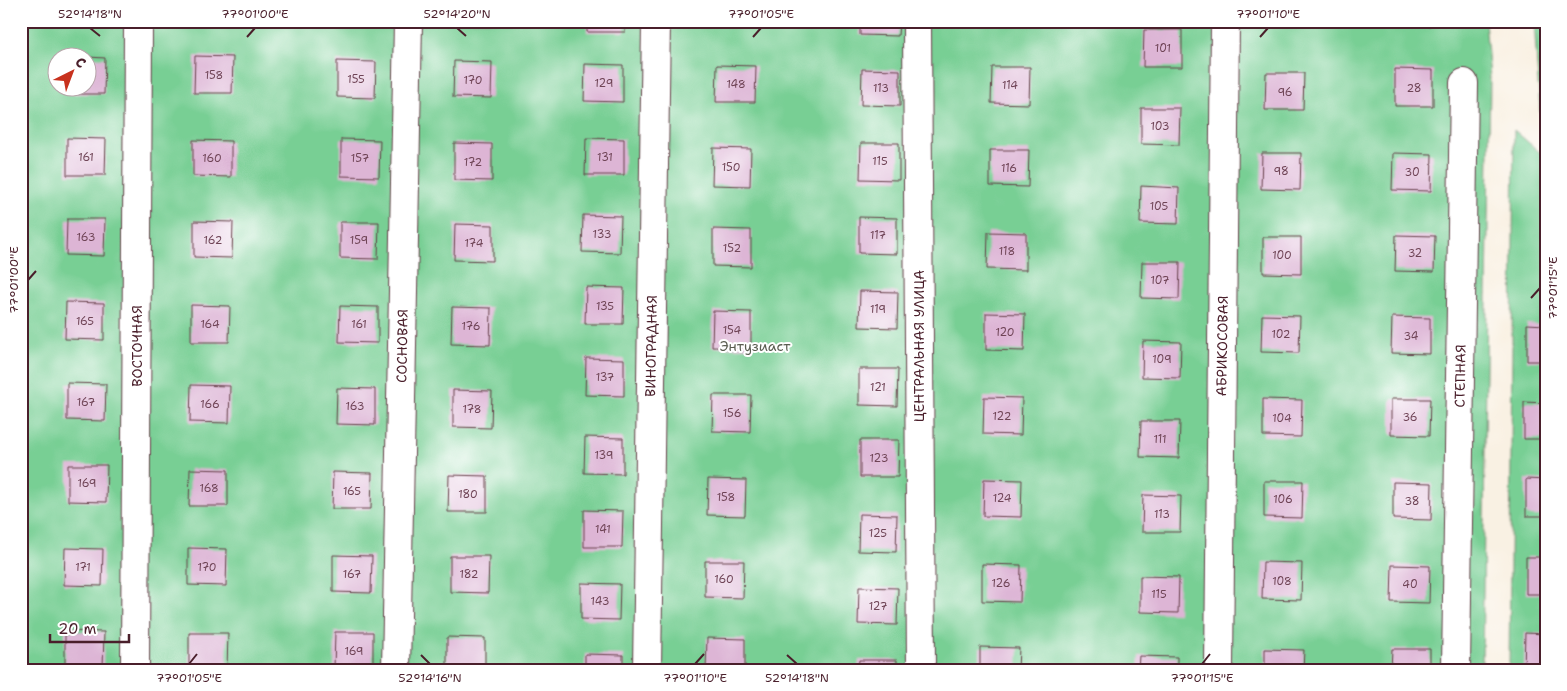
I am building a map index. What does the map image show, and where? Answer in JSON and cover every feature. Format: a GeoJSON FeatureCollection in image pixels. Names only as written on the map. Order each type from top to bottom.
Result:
{"type":"FeatureCollection","features":[{"type":"Feature","properties":{"kind":"street","name":"ВОСТОЧНАЯ"},"geometry":{"type":"LineString","coordinates":[[135,670],[138,21]]}},
{"type":"Feature","properties":{"kind":"street","name":"СОСНОВАЯ"},"geometry":{"type":"LineString","coordinates":[[396,670],[408,21]]}},
{"type":"Feature","properties":{"kind":"street","name":"ВИНОГРАДНАЯ"},"geometry":{"type":"LineString","coordinates":[[647,670],[656,21]]}},
{"type":"Feature","properties":{"kind":"street","name":"ЦЕНТРАЛЬНАЯ УЛИЦА"},"geometry":{"type":"LineString","coordinates":[[917,21],[921,670]]}},
{"type":"Feature","properties":{"kind":"street","name":"АБРИКОСОВАЯ"},"geometry":{"type":"LineString","coordinates":[[1218,670],[1225,21]]}},
{"type":"Feature","properties":{"kind":"street","name":"СТЕПНАЯ"},"geometry":{"type":"LineString","coordinates":[[1456,670],[1464,83]]}},
{"type":"Feature","properties":{"kind":"green space","name":"Энтузиаст"},"geometry":{"type":"Polygon","coordinates":[[[21,21],[1485,21],[1490,77],[1482,670],[21,670],[21,21]]]}},
{"type":"Feature","properties":{"kind":"green space"},"geometry":{"type":"Polygon","coordinates":[[[1534,21],[1546,21],[1546,670],[1509,670],[1514,130],[1543,155],[1534,21]]]}},
{"type":"Feature","properties":{"kind":"building"},"geometry":{"type":"Polygon","coordinates":[[[587,21],[625,21],[625,32],[587,32],[587,21]]]}},
{"type":"Feature","properties":{"kind":"building"},"geometry":{"type":"Polygon","coordinates":[[[860,21],[899,21],[898,36],[860,35],[860,21]]]}},
{"type":"Feature","properties":{"kind":"building"},"geometry":{"type":"Polygon","coordinates":[[[1391,21],[1430,21],[1430,26],[1391,25],[1391,21]]]}},
{"type":"Feature","properties":{"kind":"building"},"geometry":{"type":"Polygon","coordinates":[[[1144,30],[1182,30],[1182,67],[1143,67],[1144,30]]]}},
{"type":"Feature","properties":{"kind":"building"},"geometry":{"type":"Polygon","coordinates":[[[195,56],[233,57],[232,93],[194,93],[195,56]]]}},
{"type":"Feature","properties":{"kind":"building"},"geometry":{"type":"Polygon","coordinates":[[[98,58],[105,58],[104,94],[98,94],[98,58]]]}},
{"type":"Feature","properties":{"kind":"building"},"geometry":{"type":"Polygon","coordinates":[[[337,61],[376,62],[375,98],[337,97],[337,61]]]}},
{"type":"Feature","properties":{"kind":"building"},"geometry":{"type":"Polygon","coordinates":[[[454,61],[492,62],[491,98],[453,97],[454,61]]]}},
{"type":"Feature","properties":{"kind":"building"},"geometry":{"type":"Polygon","coordinates":[[[585,64],[623,65],[623,102],[584,101],[585,64]]]}},
{"type":"Feature","properties":{"kind":"building"},"geometry":{"type":"Polygon","coordinates":[[[717,65],[756,66],[755,102],[716,102],[717,65]]]}},
{"type":"Feature","properties":{"kind":"building"},"geometry":{"type":"Polygon","coordinates":[[[992,67],[1030,67],[1029,104],[991,103],[992,67]]]}},
{"type":"Feature","properties":{"kind":"building"},"geometry":{"type":"Polygon","coordinates":[[[862,69],[900,70],[900,106],[861,105],[862,69]]]}},
{"type":"Feature","properties":{"kind":"building"},"geometry":{"type":"Polygon","coordinates":[[[1395,69],[1433,70],[1433,106],[1395,106],[1395,69]]]}},
{"type":"Feature","properties":{"kind":"building"},"geometry":{"type":"Polygon","coordinates":[[[1266,73],[1304,73],[1303,110],[1265,110],[1266,73]]]}},
{"type":"Feature","properties":{"kind":"building"},"geometry":{"type":"Polygon","coordinates":[[[1141,108],[1180,108],[1179,145],[1141,144],[1141,108]]]}},
{"type":"Feature","properties":{"kind":"building"},"geometry":{"type":"Polygon","coordinates":[[[67,138],[106,139],[105,175],[67,175],[67,138]]]}},
{"type":"Feature","properties":{"kind":"building"},"geometry":{"type":"Polygon","coordinates":[[[586,138],[624,139],[624,175],[585,175],[586,138]]]}},
{"type":"Feature","properties":{"kind":"building"},"geometry":{"type":"Polygon","coordinates":[[[341,139],[380,140],[379,177],[341,176],[341,139]]]}},
{"type":"Feature","properties":{"kind":"building"},"geometry":{"type":"Polygon","coordinates":[[[193,140],[231,141],[231,177],[193,176],[193,140]]]}},
{"type":"Feature","properties":{"kind":"building"},"geometry":{"type":"Polygon","coordinates":[[[454,143],[492,144],[492,181],[454,180],[454,143]]]}},
{"type":"Feature","properties":{"kind":"building"},"geometry":{"type":"Polygon","coordinates":[[[861,143],[899,143],[899,180],[860,179],[861,143]]]}},
{"type":"Feature","properties":{"kind":"building"},"geometry":{"type":"Polygon","coordinates":[[[713,148],[751,149],[750,186],[712,185],[713,148]]]}},
{"type":"Feature","properties":{"kind":"building"},"geometry":{"type":"Polygon","coordinates":[[[990,150],[1029,150],[1028,187],[990,186],[990,150]]]}},
{"type":"Feature","properties":{"kind":"building"},"geometry":{"type":"Polygon","coordinates":[[[1262,153],[1301,153],[1300,190],[1261,189],[1262,153]]]}},
{"type":"Feature","properties":{"kind":"building"},"geometry":{"type":"Polygon","coordinates":[[[1393,153],[1432,154],[1431,191],[1392,190],[1393,153]]]}},
{"type":"Feature","properties":{"kind":"building"},"geometry":{"type":"Polygon","coordinates":[[[1141,186],[1179,188],[1178,224],[1140,223],[1141,186]]]}},
{"type":"Feature","properties":{"kind":"building"},"geometry":{"type":"Polygon","coordinates":[[[583,215],[621,216],[620,253],[582,252],[583,215]]]}},
{"type":"Feature","properties":{"kind":"building"},"geometry":{"type":"Polygon","coordinates":[[[859,217],[897,218],[897,254],[859,253],[859,217]]]}},
{"type":"Feature","properties":{"kind":"building"},"geometry":{"type":"Polygon","coordinates":[[[67,219],[105,219],[104,256],[66,255],[67,219]]]}},
{"type":"Feature","properties":{"kind":"building"},"geometry":{"type":"Polygon","coordinates":[[[194,221],[233,222],[232,258],[194,257],[194,221]]]}},
{"type":"Feature","properties":{"kind":"building"},"geometry":{"type":"Polygon","coordinates":[[[340,222],[379,222],[378,259],[340,258],[340,222]]]}},
{"type":"Feature","properties":{"kind":"building"},"geometry":{"type":"Polygon","coordinates":[[[455,224],[493,225],[493,261],[454,260],[455,224]]]}},
{"type":"Feature","properties":{"kind":"building"},"geometry":{"type":"Polygon","coordinates":[[[713,229],[751,230],[751,267],[713,266],[713,229]]]}},
{"type":"Feature","properties":{"kind":"building"},"geometry":{"type":"Polygon","coordinates":[[[988,232],[1026,233],[1026,270],[987,269],[988,232]]]}},
{"type":"Feature","properties":{"kind":"building"},"geometry":{"type":"Polygon","coordinates":[[[1396,235],[1435,236],[1434,272],[1395,271],[1396,235]]]}},
{"type":"Feature","properties":{"kind":"building"},"geometry":{"type":"Polygon","coordinates":[[[1263,237],[1301,237],[1301,274],[1263,273],[1263,237]]]}},
{"type":"Feature","properties":{"kind":"building"},"geometry":{"type":"Polygon","coordinates":[[[1142,262],[1180,262],[1179,299],[1141,298],[1142,262]]]}},
{"type":"Feature","properties":{"kind":"building"},"geometry":{"type":"Polygon","coordinates":[[[586,287],[624,288],[623,324],[585,324],[586,287]]]}},
{"type":"Feature","properties":{"kind":"building"},"geometry":{"type":"Polygon","coordinates":[[[860,291],[898,292],[897,328],[859,327],[860,291]]]}},
{"type":"Feature","properties":{"kind":"building"},"geometry":{"type":"Polygon","coordinates":[[[66,302],[104,303],[104,340],[65,339],[66,302]]]}},
{"type":"Feature","properties":{"kind":"building"},"geometry":{"type":"Polygon","coordinates":[[[191,305],[230,306],[229,342],[191,342],[191,305]]]}},
{"type":"Feature","properties":{"kind":"building"},"geometry":{"type":"Polygon","coordinates":[[[340,306],[378,307],[378,343],[339,342],[340,306]]]}},
{"type":"Feature","properties":{"kind":"building"},"geometry":{"type":"Polygon","coordinates":[[[452,307],[491,308],[490,345],[451,344],[452,307]]]}},
{"type":"Feature","properties":{"kind":"building"},"geometry":{"type":"Polygon","coordinates":[[[713,311],[751,312],[751,348],[712,347],[713,311]]]}},
{"type":"Feature","properties":{"kind":"building"},"geometry":{"type":"Polygon","coordinates":[[[986,313],[1025,314],[1024,351],[986,350],[986,313]]]}},
{"type":"Feature","properties":{"kind":"building"},"geometry":{"type":"Polygon","coordinates":[[[1262,315],[1300,316],[1299,353],[1261,352],[1262,315]]]}},
{"type":"Feature","properties":{"kind":"building"},"geometry":{"type":"Polygon","coordinates":[[[1392,317],[1430,318],[1430,354],[1391,353],[1392,317]]]}},
{"type":"Feature","properties":{"kind":"building"},"geometry":{"type":"Polygon","coordinates":[[[1527,324],[1546,325],[1546,361],[1527,361],[1527,324]]]}},
{"type":"Feature","properties":{"kind":"building"},"geometry":{"type":"Polygon","coordinates":[[[1143,341],[1181,342],[1180,378],[1142,377],[1143,341]]]}},
{"type":"Feature","properties":{"kind":"building"},"geometry":{"type":"Polygon","coordinates":[[[586,358],[624,359],[624,396],[585,395],[586,358]]]}},
{"type":"Feature","properties":{"kind":"building"},"geometry":{"type":"Polygon","coordinates":[[[859,369],[898,369],[897,406],[859,405],[859,369]]]}},
{"type":"Feature","properties":{"kind":"building"},"geometry":{"type":"Polygon","coordinates":[[[67,383],[106,384],[105,421],[67,420],[67,383]]]}},
{"type":"Feature","properties":{"kind":"building"},"geometry":{"type":"Polygon","coordinates":[[[191,385],[230,386],[229,423],[190,422],[191,385]]]}},
{"type":"Feature","properties":{"kind":"building"},"geometry":{"type":"Polygon","coordinates":[[[337,388],[375,389],[375,425],[336,424],[337,388]]]}},
{"type":"Feature","properties":{"kind":"building"},"geometry":{"type":"Polygon","coordinates":[[[453,390],[492,391],[491,428],[453,427],[453,390]]]}},
{"type":"Feature","properties":{"kind":"building"},"geometry":{"type":"Polygon","coordinates":[[[713,395],[751,395],[750,432],[712,431],[713,395]]]}},
{"type":"Feature","properties":{"kind":"building"},"geometry":{"type":"Polygon","coordinates":[[[984,397],[1022,398],[1021,435],[983,434],[984,397]]]}},
{"type":"Feature","properties":{"kind":"building"},"geometry":{"type":"Polygon","coordinates":[[[1263,399],[1302,400],[1301,437],[1263,436],[1263,399]]]}},
{"type":"Feature","properties":{"kind":"building"},"geometry":{"type":"Polygon","coordinates":[[[1391,399],[1430,399],[1429,436],[1391,435],[1391,399]]]}},
{"type":"Feature","properties":{"kind":"building"},"geometry":{"type":"Polygon","coordinates":[[[1524,402],[1546,403],[1546,439],[1524,439],[1524,402]]]}},
{"type":"Feature","properties":{"kind":"building"},"geometry":{"type":"Polygon","coordinates":[[[1141,421],[1180,421],[1179,458],[1140,457],[1141,421]]]}},
{"type":"Feature","properties":{"kind":"building"},"geometry":{"type":"Polygon","coordinates":[[[585,437],[623,438],[623,474],[584,473],[585,437]]]}},
{"type":"Feature","properties":{"kind":"building"},"geometry":{"type":"Polygon","coordinates":[[[860,440],[899,440],[898,477],[860,477],[860,440]]]}},
{"type":"Feature","properties":{"kind":"building"},"geometry":{"type":"Polygon","coordinates":[[[68,465],[107,465],[106,502],[68,501],[68,465]]]}},
{"type":"Feature","properties":{"kind":"building"},"geometry":{"type":"Polygon","coordinates":[[[190,469],[228,470],[228,506],[189,506],[190,469]]]}},
{"type":"Feature","properties":{"kind":"building"},"geometry":{"type":"Polygon","coordinates":[[[333,472],[372,473],[371,509],[332,509],[333,472]]]}},
{"type":"Feature","properties":{"kind":"building"},"geometry":{"type":"Polygon","coordinates":[[[449,475],[487,476],[487,512],[448,512],[449,475]]]}},
{"type":"Feature","properties":{"kind":"building"},"geometry":{"type":"Polygon","coordinates":[[[708,479],[746,480],[745,516],[707,515],[708,479]]]}},
{"type":"Feature","properties":{"kind":"building"},"geometry":{"type":"Polygon","coordinates":[[[984,479],[1022,480],[1021,517],[983,516],[984,479]]]}},
{"type":"Feature","properties":{"kind":"building"},"geometry":{"type":"Polygon","coordinates":[[[1526,479],[1546,480],[1546,516],[1526,516],[1526,479]]]}},
{"type":"Feature","properties":{"kind":"building"},"geometry":{"type":"Polygon","coordinates":[[[1264,481],[1303,481],[1302,518],[1264,517],[1264,481]]]}},
{"type":"Feature","properties":{"kind":"building"},"geometry":{"type":"Polygon","coordinates":[[[1393,482],[1432,483],[1431,520],[1393,519],[1393,482]]]}},
{"type":"Feature","properties":{"kind":"building"},"geometry":{"type":"Polygon","coordinates":[[[1143,495],[1181,496],[1180,532],[1142,532],[1143,495]]]}},
{"type":"Feature","properties":{"kind":"building"},"geometry":{"type":"Polygon","coordinates":[[[584,510],[623,511],[622,547],[584,547],[584,510]]]}},
{"type":"Feature","properties":{"kind":"building"},"geometry":{"type":"Polygon","coordinates":[[[859,514],[897,515],[896,552],[858,551],[859,514]]]}},
{"type":"Feature","properties":{"kind":"building"},"geometry":{"type":"Polygon","coordinates":[[[65,548],[103,549],[102,586],[64,585],[65,548]]]}},
{"type":"Feature","properties":{"kind":"building"},"geometry":{"type":"Polygon","coordinates":[[[188,548],[227,549],[226,586],[188,585],[188,548]]]}},
{"type":"Feature","properties":{"kind":"building"},"geometry":{"type":"Polygon","coordinates":[[[333,555],[372,556],[371,593],[333,592],[333,555]]]}},
{"type":"Feature","properties":{"kind":"building"},"geometry":{"type":"Polygon","coordinates":[[[450,556],[489,556],[488,593],[450,592],[450,556]]]}},
{"type":"Feature","properties":{"kind":"building"},"geometry":{"type":"Polygon","coordinates":[[[1526,557],[1546,557],[1546,594],[1526,594],[1526,557]]]}},
{"type":"Feature","properties":{"kind":"building"},"geometry":{"type":"Polygon","coordinates":[[[705,561],[744,561],[743,598],[705,597],[705,561]]]}},
{"type":"Feature","properties":{"kind":"building"},"geometry":{"type":"Polygon","coordinates":[[[1263,562],[1302,563],[1301,600],[1262,599],[1263,562]]]}},
{"type":"Feature","properties":{"kind":"building"},"geometry":{"type":"Polygon","coordinates":[[[982,564],[1021,565],[1020,602],[982,601],[982,564]]]}},
{"type":"Feature","properties":{"kind":"building"},"geometry":{"type":"Polygon","coordinates":[[[1392,565],[1430,566],[1429,603],[1391,602],[1392,565]]]}},
{"type":"Feature","properties":{"kind":"building"},"geometry":{"type":"Polygon","coordinates":[[[1140,576],[1179,577],[1178,613],[1140,612],[1140,576]]]}},
{"type":"Feature","properties":{"kind":"building"},"geometry":{"type":"Polygon","coordinates":[[[581,583],[620,584],[619,620],[581,619],[581,583]]]}},
{"type":"Feature","properties":{"kind":"building"},"geometry":{"type":"Polygon","coordinates":[[[859,587],[898,588],[897,625],[858,624],[859,587]]]}},
{"type":"Feature","properties":{"kind":"building"},"geometry":{"type":"Polygon","coordinates":[[[65,631],[104,632],[103,668],[65,668],[65,631]]]}},
{"type":"Feature","properties":{"kind":"building"},"geometry":{"type":"Polygon","coordinates":[[[335,632],[373,632],[373,669],[334,669],[335,632]]]}},
{"type":"Feature","properties":{"kind":"building"},"geometry":{"type":"Polygon","coordinates":[[[189,633],[228,633],[227,670],[189,669],[189,633]]]}},
{"type":"Feature","properties":{"kind":"building"},"geometry":{"type":"Polygon","coordinates":[[[1525,633],[1546,634],[1546,670],[1524,670],[1525,633]]]}},
{"type":"Feature","properties":{"kind":"building"},"geometry":{"type":"Polygon","coordinates":[[[447,637],[485,638],[485,670],[447,670],[447,637]]]}},
{"type":"Feature","properties":{"kind":"building"},"geometry":{"type":"Polygon","coordinates":[[[707,638],[745,639],[745,670],[706,670],[707,638]]]}},
{"type":"Feature","properties":{"kind":"building"},"geometry":{"type":"Polygon","coordinates":[[[980,647],[1019,648],[1018,670],[980,670],[980,647]]]}},
{"type":"Feature","properties":{"kind":"building"},"geometry":{"type":"Polygon","coordinates":[[[1265,649],[1304,650],[1303,670],[1265,670],[1265,649]]]}},
{"type":"Feature","properties":{"kind":"building"},"geometry":{"type":"Polygon","coordinates":[[[1392,649],[1430,649],[1430,670],[1391,670],[1392,649]]]}},
{"type":"Feature","properties":{"kind":"building"},"geometry":{"type":"Polygon","coordinates":[[[585,654],[623,655],[623,670],[585,670],[585,654]]]}},
{"type":"Feature","properties":{"kind":"building"},"geometry":{"type":"Polygon","coordinates":[[[1139,656],[1177,657],[1177,670],[1138,670],[1139,656]]]}},
{"type":"Feature","properties":{"kind":"building"},"geometry":{"type":"Polygon","coordinates":[[[859,660],[897,660],[897,670],[858,670],[859,660]]]}}]}
